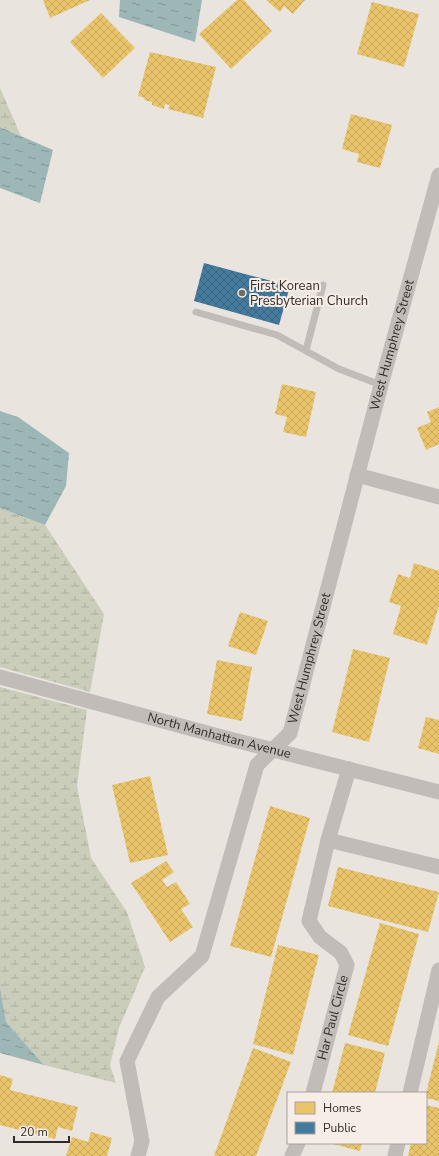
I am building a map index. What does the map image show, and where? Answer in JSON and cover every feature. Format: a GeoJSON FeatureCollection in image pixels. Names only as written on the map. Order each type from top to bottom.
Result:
{"type":"FeatureCollection","features":[{"type":"Feature","properties":{"kind":"street","name":"West Humphrey Street"},"geometry":{"type":"LineString","coordinates":[[138,1156],[142,1141],[127,1061],[158,997],[202,956],[257,765],[290,733],[381,385],[439,175]]}},
{"type":"Feature","properties":{"kind":"street"},"geometry":{"type":"LineString","coordinates":[[357,475],[439,497]]}},
{"type":"Feature","properties":{"kind":"street","name":"North Manhattan Avenue"},"geometry":{"type":"LineString","coordinates":[[0,677],[439,792]]}},
{"type":"Feature","properties":{"kind":"street","name":"Har Paul Circle"},"geometry":{"type":"LineString","coordinates":[[313,1092],[347,965],[341,953],[320,937],[309,921],[328,840],[349,768]]}},
{"type":"Feature","properties":{"kind":"street"},"geometry":{"type":"LineString","coordinates":[[328,840],[439,867]]}},
{"type":"Feature","properties":{"kind":"street"},"geometry":{"type":"LineString","coordinates":[[410,1092],[439,970]]}},
{"type":"Feature","properties":{"kind":"street"},"geometry":{"type":"LineString","coordinates":[[292,1156],[298,1144]]}},
{"type":"Feature","properties":{"kind":"street"},"geometry":{"type":"LineString","coordinates":[[395,1156],[398,1144]]}},
{"type":"Feature","properties":{"kind":"lane"},"geometry":{"type":"LineString","coordinates":[[306,350],[323,285]]}},
{"type":"Feature","properties":{"kind":"lane"},"geometry":{"type":"LineString","coordinates":[[196,312],[277,335],[339,369],[381,385]]}},
{"type":"Feature","properties":{"kind":"green space"},"geometry":{"type":"Polygon","coordinates":[[[0,88],[20,134],[22,136],[0,127],[0,88]]]}},
{"type":"Feature","properties":{"kind":"green space"},"geometry":{"type":"Polygon","coordinates":[[[0,508],[45,525],[104,614],[90,692],[0,667],[0,508]]]}},
{"type":"Feature","properties":{"kind":"green space"},"geometry":{"type":"Polygon","coordinates":[[[0,687],[87,710],[77,786],[91,858],[127,912],[145,967],[119,1028],[110,1065],[116,1083],[44,1065],[6,1022],[0,987],[0,687]]]}},
{"type":"Feature","properties":{"kind":"water"},"geometry":{"type":"Polygon","coordinates":[[[120,0],[202,0],[195,42],[119,17],[120,0]]]}},
{"type":"Feature","properties":{"kind":"water"},"geometry":{"type":"Polygon","coordinates":[[[0,127],[53,150],[40,203],[0,188],[0,127]]]}},
{"type":"Feature","properties":{"kind":"water"},"geometry":{"type":"Polygon","coordinates":[[[0,411],[18,417],[69,453],[66,486],[45,525],[0,508],[0,411]]]}},
{"type":"Feature","properties":{"kind":"water"},"geometry":{"type":"Polygon","coordinates":[[[0,987],[6,1022],[44,1065],[0,1053],[0,987]]]}},
{"type":"Feature","properties":{"kind":"building: Homes"},"geometry":{"type":"Polygon","coordinates":[[[43,0],[90,0],[50,18],[43,0]]]}},
{"type":"Feature","properties":{"kind":"building: Homes"},"geometry":{"type":"Polygon","coordinates":[[[237,0],[244,0],[272,31],[231,69],[199,34],[237,0]]]}},
{"type":"Feature","properties":{"kind":"building: Homes"},"geometry":{"type":"Polygon","coordinates":[[[266,0],[305,0],[293,14],[284,6],[280,12],[266,0]]]}},
{"type":"Feature","properties":{"kind":"building: Homes"},"geometry":{"type":"Polygon","coordinates":[[[372,2],[419,14],[404,67],[357,54],[372,2]]]}},
{"type":"Feature","properties":{"kind":"building: Homes"},"geometry":{"type":"Polygon","coordinates":[[[101,13],[135,48],[103,78],[70,42],[101,13]]]}},
{"type":"Feature","properties":{"kind":"building: Homes"},"geometry":{"type":"Polygon","coordinates":[[[150,52],[216,67],[203,118],[168,109],[170,105],[165,104],[164,109],[152,105],[152,102],[144,100],[145,98],[138,96],[150,52]]]}},
{"type":"Feature","properties":{"kind":"building: Homes"},"geometry":{"type":"Polygon","coordinates":[[[351,114],[392,125],[380,168],[357,162],[359,154],[342,149],[351,114]]]}},
{"type":"Feature","properties":{"kind":"building: Homes"},"geometry":{"type":"Polygon","coordinates":[[[282,384],[316,392],[306,437],[283,432],[287,417],[275,414],[282,384]]]}},
{"type":"Feature","properties":{"kind":"building: Homes"},"geometry":{"type":"Polygon","coordinates":[[[439,407],[439,444],[426,450],[417,428],[431,422],[427,412],[439,407]]]}},
{"type":"Feature","properties":{"kind":"building: Homes"},"geometry":{"type":"Polygon","coordinates":[[[414,563],[439,571],[439,606],[427,645],[393,634],[401,606],[389,602],[398,574],[410,578],[414,563]]]}},
{"type":"Feature","properties":{"kind":"building: Homes"},"geometry":{"type":"Polygon","coordinates":[[[240,612],[268,621],[256,655],[228,646],[240,612]]]}},
{"type":"Feature","properties":{"kind":"building: Homes"},"geometry":{"type":"Polygon","coordinates":[[[353,649],[390,658],[369,742],[332,732],[353,649]]]}},
{"type":"Feature","properties":{"kind":"building: Homes"},"geometry":{"type":"Polygon","coordinates":[[[217,660],[252,667],[242,721],[207,714],[217,660]]]}},
{"type":"Feature","properties":{"kind":"building: Homes"},"geometry":{"type":"Polygon","coordinates":[[[426,717],[439,720],[439,754],[418,748],[426,717]]]}},
{"type":"Feature","properties":{"kind":"building: Homes"},"geometry":{"type":"Polygon","coordinates":[[[150,776],[168,855],[130,863],[112,785],[150,776]]]}},
{"type":"Feature","properties":{"kind":"building: Homes"},"geometry":{"type":"Polygon","coordinates":[[[270,806],[310,818],[271,957],[230,946],[270,806]]]}},
{"type":"Feature","properties":{"kind":"building: Homes"},"geometry":{"type":"Polygon","coordinates":[[[166,861],[174,872],[162,880],[167,887],[176,882],[190,904],[181,909],[193,927],[170,942],[131,883],[166,861]]]}},
{"type":"Feature","properties":{"kind":"building: Homes"},"geometry":{"type":"Polygon","coordinates":[[[338,867],[439,892],[428,932],[328,906],[338,867]]]}},
{"type":"Feature","properties":{"kind":"building: Homes"},"geometry":{"type":"Polygon","coordinates":[[[380,923],[419,934],[388,1046],[348,1035],[380,923]]]}},
{"type":"Feature","properties":{"kind":"building: Homes"},"geometry":{"type":"Polygon","coordinates":[[[278,945],[319,955],[293,1055],[253,1044],[278,945]]]}},
{"type":"Feature","properties":{"kind":"building: Homes"},"geometry":{"type":"Polygon","coordinates":[[[439,1042],[439,1101],[427,1098],[426,1092],[439,1042]]]}},
{"type":"Feature","properties":{"kind":"building: Homes"},"geometry":{"type":"Polygon","coordinates":[[[345,1043],[385,1053],[375,1092],[332,1092],[345,1043]]]}},
{"type":"Feature","properties":{"kind":"building: Homes"},"geometry":{"type":"Polygon","coordinates":[[[253,1048],[291,1062],[256,1156],[214,1156],[253,1048]]]}},
{"type":"Feature","properties":{"kind":"building: Homes"},"geometry":{"type":"Polygon","coordinates":[[[0,1075],[13,1079],[10,1090],[78,1107],[72,1131],[58,1127],[55,1139],[0,1125],[0,1075]]]}},
{"type":"Feature","properties":{"kind":"building: Homes"},"geometry":{"type":"Polygon","coordinates":[[[427,1105],[439,1108],[439,1156],[408,1156],[411,1144],[427,1144],[427,1105]]]}},
{"type":"Feature","properties":{"kind":"building: Homes"},"geometry":{"type":"Polygon","coordinates":[[[91,1132],[112,1138],[107,1156],[66,1156],[72,1137],[88,1142],[91,1132]]]}},
{"type":"Feature","properties":{"kind":"building: Homes"},"geometry":{"type":"Polygon","coordinates":[[[333,1144],[362,1144],[360,1151],[333,1144]]]}},
{"type":"Feature","properties":{"kind":"building: Public","name":"First Korean Presbyterian Church"},"geometry":{"type":"Polygon","coordinates":[[[204,263],[290,286],[279,325],[194,301],[204,263]]]}},
{"type":"Feature","properties":{"kind":"place","name":"First Korean Presbyterian Church"},"geometry":{"type":"Point","coordinates":[242,293]}}]}
